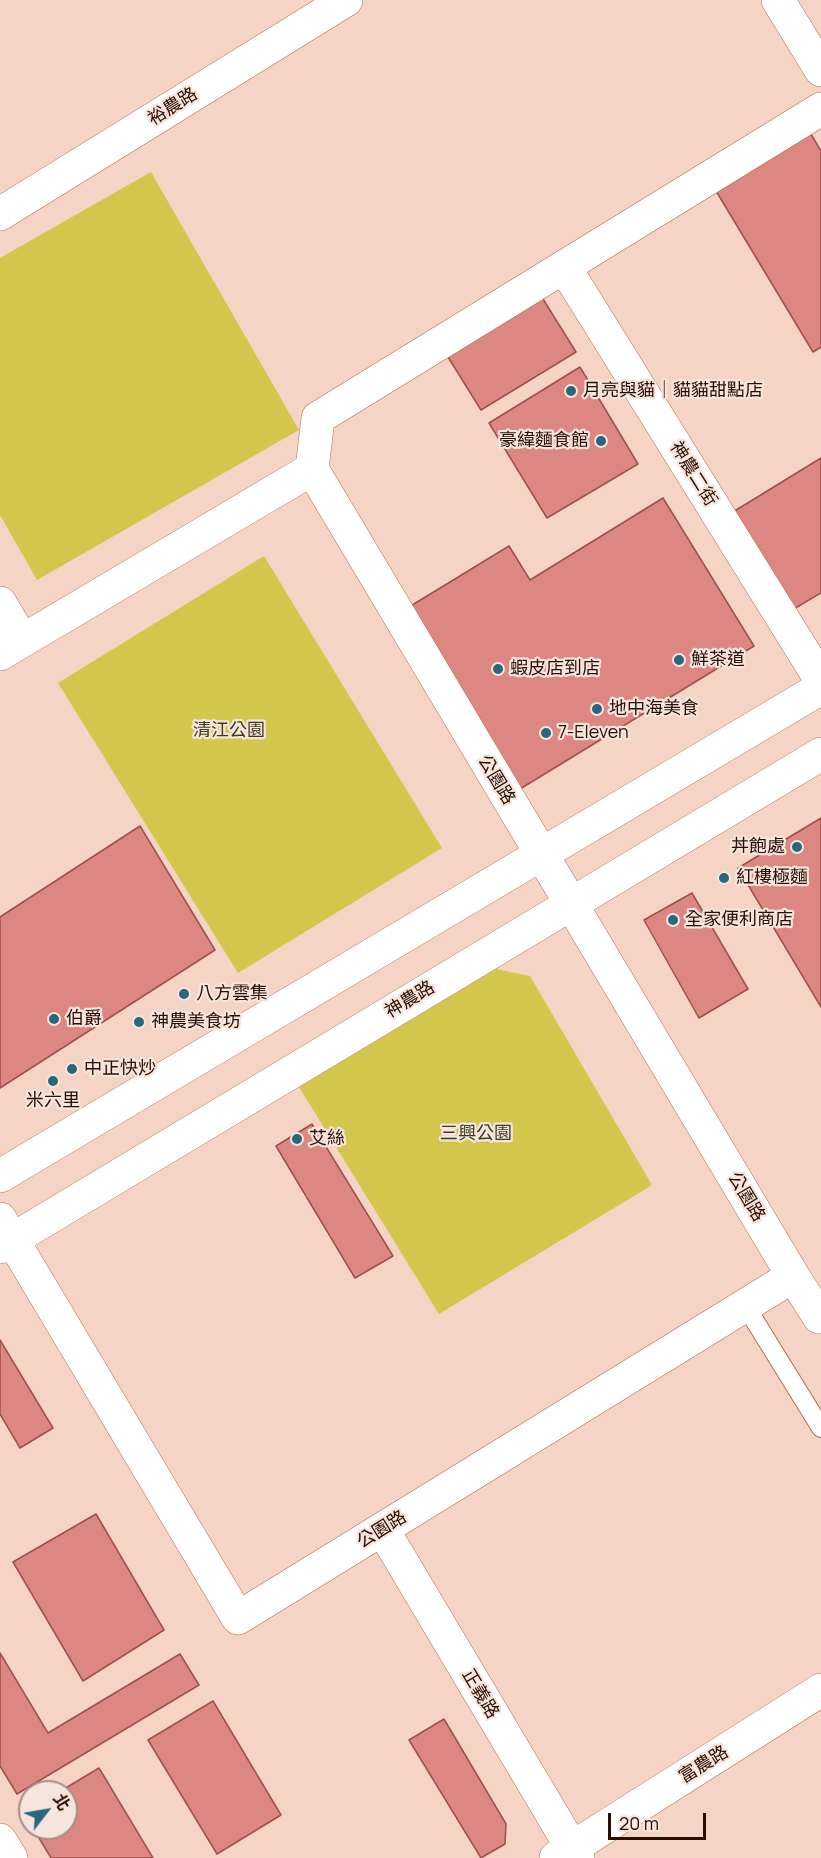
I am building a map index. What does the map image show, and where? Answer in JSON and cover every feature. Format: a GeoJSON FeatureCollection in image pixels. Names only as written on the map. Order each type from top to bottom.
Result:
{"type":"FeatureCollection","features":[{"type":"Feature","properties":{"kind":"street","name":"裕農路"},"geometry":{"type":"LineString","coordinates":[[0,214],[346,0]]}},
{"type":"Feature","properties":{"kind":"street"},"geometry":{"type":"LineString","coordinates":[[778,0],[821,70]]}},
{"type":"Feature","properties":{"kind":"street"},"geometry":{"type":"LineString","coordinates":[[0,603],[11,647],[312,469],[318,418],[821,110]]}},
{"type":"Feature","properties":{"kind":"street","name":"神農二街"},"geometry":{"type":"LineString","coordinates":[[565,268],[821,680]]}},
{"type":"Feature","properties":{"kind":"street","name":"公園路"},"geometry":{"type":"LineString","coordinates":[[4,1235],[238,1618],[793,1276],[312,469]]}},
{"type":"Feature","properties":{"kind":"street"},"geometry":{"type":"LineString","coordinates":[[0,1176],[821,688]]}},
{"type":"Feature","properties":{"kind":"street","name":"神農路"},"geometry":{"type":"LineString","coordinates":[[4,1235],[570,904],[821,754]]}},
{"type":"Feature","properties":{"kind":"street"},"geometry":{"type":"LineString","coordinates":[[793,1276],[819,1317],[821,1316]]}},
{"type":"Feature","properties":{"kind":"street","name":"正義路"},"geometry":{"type":"LineString","coordinates":[[383,1530],[569,1855]]}},
{"type":"Feature","properties":{"kind":"street","name":"富農路"},"geometry":{"type":"LineString","coordinates":[[569,1855],[821,1690]]}},
{"type":"Feature","properties":{"kind":"lane"},"geometry":{"type":"LineString","coordinates":[[745,1305],[821,1428]]}},
{"type":"Feature","properties":{"kind":"green space"},"geometry":{"type":"Polygon","coordinates":[[[151,172],[299,430],[37,580],[0,515],[0,258],[151,172]]]}},
{"type":"Feature","properties":{"kind":"green space","name":"清江公園"},"geometry":{"type":"Polygon","coordinates":[[[264,556],[442,848],[238,973],[58,683],[264,556]]]}},
{"type":"Feature","properties":{"kind":"green space","name":"三興公園"},"geometry":{"type":"Polygon","coordinates":[[[496,969],[530,976],[652,1185],[439,1314],[299,1087],[496,969]]]}},
{"type":"Feature","properties":{"kind":"building"},"geometry":{"type":"Polygon","coordinates":[[[808,129],[821,151],[821,347],[813,352],[713,186],[808,129]]]}},
{"type":"Feature","properties":{"kind":"building"},"geometry":{"type":"Polygon","coordinates":[[[538,291],[576,352],[481,410],[443,349],[538,291]]]}},
{"type":"Feature","properties":{"kind":"building"},"geometry":{"type":"Polygon","coordinates":[[[580,367],[638,464],[547,518],[489,423],[580,367]]]}},
{"type":"Feature","properties":{"kind":"building"},"geometry":{"type":"Polygon","coordinates":[[[821,458],[821,593],[787,613],[728,515],[821,458]]]}},
{"type":"Feature","properties":{"kind":"building"},"geometry":{"type":"Polygon","coordinates":[[[663,498],[754,646],[520,789],[409,607],[509,546],[530,580],[663,498]]]}},
{"type":"Feature","properties":{"kind":"building"},"geometry":{"type":"Polygon","coordinates":[[[821,818],[821,1007],[738,868],[821,818]]]}},
{"type":"Feature","properties":{"kind":"building","name":"伯爵"},"geometry":{"type":"Polygon","coordinates":[[[140,826],[215,950],[0,1088],[0,917],[140,826]]]}},
{"type":"Feature","properties":{"kind":"building"},"geometry":{"type":"Polygon","coordinates":[[[692,893],[748,989],[699,1018],[644,920],[692,893]]]}},
{"type":"Feature","properties":{"kind":"building"},"geometry":{"type":"Polygon","coordinates":[[[312,1124],[393,1256],[355,1278],[276,1146],[312,1124]]]}},
{"type":"Feature","properties":{"kind":"building"},"geometry":{"type":"Polygon","coordinates":[[[0,1340],[53,1428],[20,1448],[0,1414],[0,1340]]]}},
{"type":"Feature","properties":{"kind":"building"},"geometry":{"type":"Polygon","coordinates":[[[96,1514],[164,1630],[83,1681],[13,1562],[96,1514]]]}},
{"type":"Feature","properties":{"kind":"building"},"geometry":{"type":"Polygon","coordinates":[[[0,1653],[48,1733],[180,1654],[199,1685],[40,1780],[18,1780],[17,1794],[0,1766],[0,1653]]]}},
{"type":"Feature","properties":{"kind":"building"},"geometry":{"type":"Polygon","coordinates":[[[213,1701],[281,1815],[217,1854],[148,1740],[213,1701]]]}},
{"type":"Feature","properties":{"kind":"building"},"geometry":{"type":"Polygon","coordinates":[[[444,1719],[506,1824],[505,1844],[481,1858],[409,1740],[444,1719]]]}},
{"type":"Feature","properties":{"kind":"building"},"geometry":{"type":"Polygon","coordinates":[[[99,1768],[153,1858],[51,1858],[40,1840],[78,1840],[78,1781],[99,1768]]]}},
{"type":"Feature","properties":{"kind":"place","name":"月亮與貓｜貓貓甜點店"},"geometry":{"type":"Point","coordinates":[571,391]}},
{"type":"Feature","properties":{"kind":"place","name":"豪緯麵食館"},"geometry":{"type":"Point","coordinates":[601,441]}},
{"type":"Feature","properties":{"kind":"place","name":"鮮茶道"},"geometry":{"type":"Point","coordinates":[679,660]}},
{"type":"Feature","properties":{"kind":"place","name":"蝦皮店到店"},"geometry":{"type":"Point","coordinates":[498,669]}},
{"type":"Feature","properties":{"kind":"place","name":"地中海美食"},"geometry":{"type":"Point","coordinates":[597,709]}},
{"type":"Feature","properties":{"kind":"place","name":"7-Eleven"},"geometry":{"type":"Point","coordinates":[546,733]}},
{"type":"Feature","properties":{"kind":"place","name":"丼飽處"},"geometry":{"type":"Point","coordinates":[797,847]}},
{"type":"Feature","properties":{"kind":"place","name":"紅樓極麵"},"geometry":{"type":"Point","coordinates":[724,878]}},
{"type":"Feature","properties":{"kind":"place","name":"全家便利商店"},"geometry":{"type":"Point","coordinates":[673,920]}},
{"type":"Feature","properties":{"kind":"place","name":"八方雲集"},"geometry":{"type":"Point","coordinates":[184,994]}},
{"type":"Feature","properties":{"kind":"place","name":"伯爵"},"geometry":{"type":"Point","coordinates":[54,1019]}},
{"type":"Feature","properties":{"kind":"place","name":"神農美食坊"},"geometry":{"type":"Point","coordinates":[139,1022]}},
{"type":"Feature","properties":{"kind":"place","name":"中正快炒"},"geometry":{"type":"Point","coordinates":[72,1069]}},
{"type":"Feature","properties":{"kind":"place","name":"米六里"},"geometry":{"type":"Point","coordinates":[53,1081]}},
{"type":"Feature","properties":{"kind":"place","name":"艾絲"},"geometry":{"type":"Point","coordinates":[297,1139]}}]}
